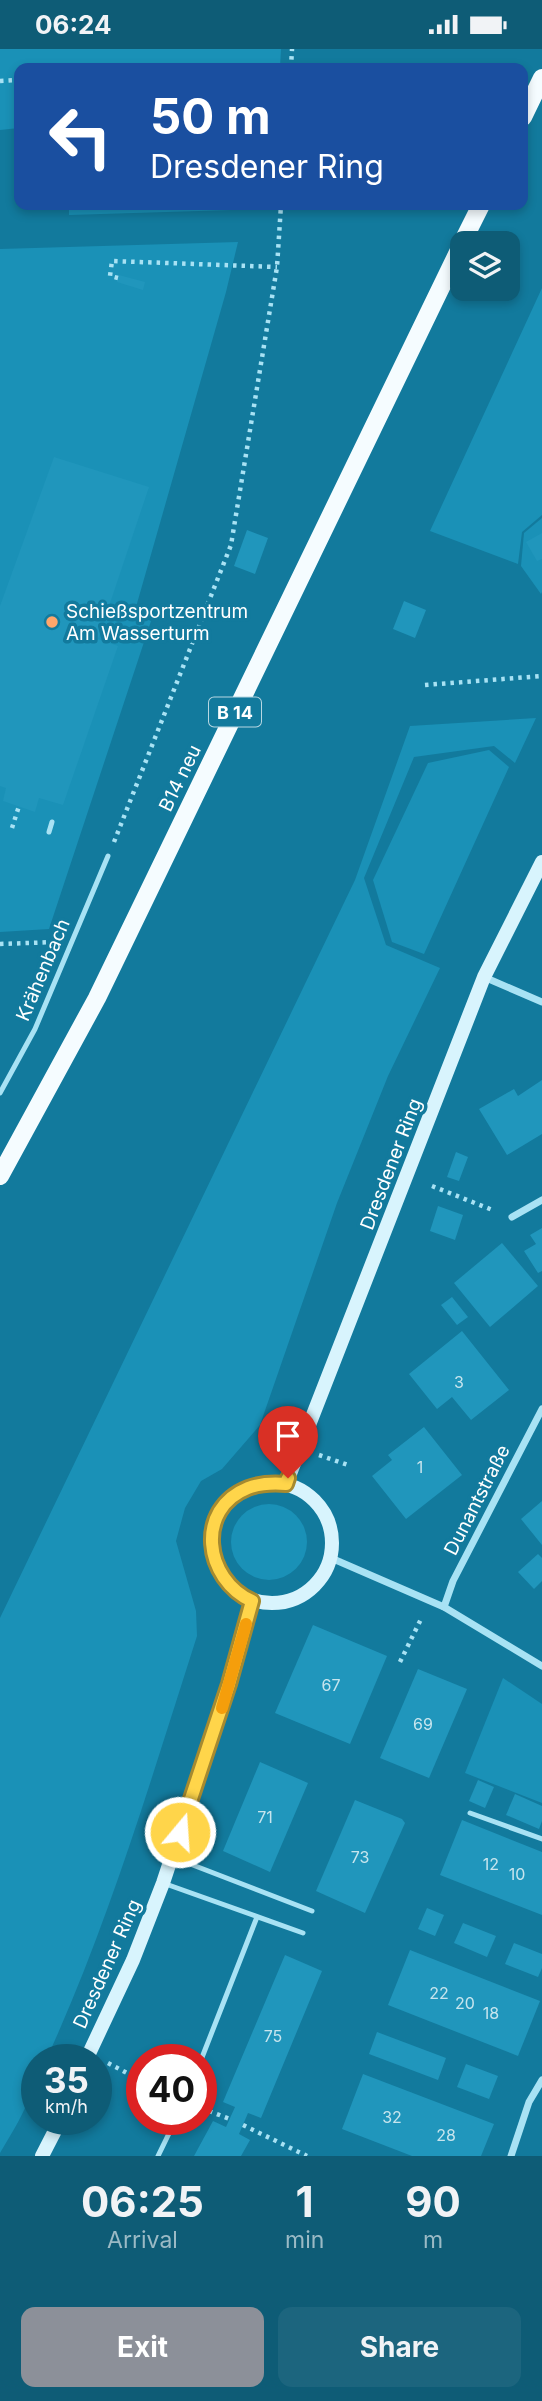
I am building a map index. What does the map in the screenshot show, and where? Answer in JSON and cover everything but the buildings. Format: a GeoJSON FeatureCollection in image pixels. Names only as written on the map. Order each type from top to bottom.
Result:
{"type":"FeatureCollection","features":[{"type":"Feature","properties":{"kind":"main road"},"geometry":{"type":"LineString","coordinates":[[528,107],[542,78]]}},
{"type":"Feature","properties":{"kind":"main road","name":"B14 neu"},"geometry":{"type":"LineString","coordinates":[[468,231],[478,210]]}},
{"type":"Feature","properties":{"kind":"main road","name":"B14 neu"},"geometry":{"type":"LineString","coordinates":[[0,1176],[97,998],[450,268]]}},
{"type":"Feature","properties":{"kind":"street","name":"Dresdener Ring"},"geometry":{"type":"LineString","coordinates":[[286,1484],[484,977],[542,862]]}},
{"type":"Feature","properties":{"kind":"street"},"geometry":{"type":"LineString","coordinates":[[484,977],[542,1002]]}},
{"type":"Feature","properties":{"kind":"street"},"geometry":{"type":"LineString","coordinates":[[512,1217],[542,1200]]}},
{"type":"Feature","properties":{"kind":"street","name":"Dunantstraße"},"geometry":{"type":"LineString","coordinates":[[444,1607],[453,1581],[542,1409]]}},
{"type":"Feature","properties":{"kind":"street"},"geometry":{"type":"LineString","coordinates":[[266,1483],[286,1484],[304,1492],[323,1510],[333,1537],[331,1558],[325,1573],[313,1588],[296,1599],[268,1604],[252,1601],[230,1588],[218,1572],[212,1553],[212,1533],[219,1514],[230,1499],[239,1493],[266,1483]]}},
{"type":"Feature","properties":{"kind":"street"},"geometry":{"type":"LineString","coordinates":[[331,1558],[444,1607],[542,1666]]}},
{"type":"Feature","properties":{"kind":"street","name":"Dresdener Ring"},"geometry":{"type":"LineString","coordinates":[[94,2044],[133,1960],[163,1883],[229,1684],[252,1601]]}},
{"type":"Feature","properties":{"kind":"street"},"geometry":{"type":"LineString","coordinates":[[511,2156],[529,2102],[542,2080]]}},
{"type":"Feature","properties":{"kind":"street"},"geometry":{"type":"LineString","coordinates":[[42,2156],[53,2135]]}},
{"type":"Feature","properties":{"kind":"lane"},"geometry":{"type":"LineString","coordinates":[[49,832],[52,822]]}},
{"type":"Feature","properties":{"kind":"lane","name":"Krähenbach"},"geometry":{"type":"LineString","coordinates":[[0,1093],[35,1028],[108,856]]}},
{"type":"Feature","properties":{"kind":"lane"},"geometry":{"type":"LineString","coordinates":[[470,1813],[542,1839]]}},
{"type":"Feature","properties":{"kind":"lane"},"geometry":{"type":"LineString","coordinates":[[172,1857],[312,1911]]}},
{"type":"Feature","properties":{"kind":"lane","name":"Dresdener Ring"},"geometry":{"type":"LineString","coordinates":[[163,1883],[303,1933]]}},
{"type":"Feature","properties":{"kind":"lane"},"geometry":{"type":"LineString","coordinates":[[207,2044],[257,1917]]}},
{"type":"Feature","properties":{"kind":"lane"},"geometry":{"type":"LineString","coordinates":[[158,2156],[168,2135]]}},
{"type":"Feature","properties":{"kind":"path"},"geometry":{"type":"LineString","coordinates":[[108,856],[232,545],[277,267],[281,210]]}},
{"type":"Feature","properties":{"kind":"path"},"geometry":{"type":"LineString","coordinates":[[118,278],[110,276],[112,261],[277,267]]}},
{"type":"Feature","properties":{"kind":"path"},"geometry":{"type":"LineString","coordinates":[[425,685],[542,676]]}},
{"type":"Feature","properties":{"kind":"path"},"geometry":{"type":"LineString","coordinates":[[12,828],[19,806]]}},
{"type":"Feature","properties":{"kind":"path"},"geometry":{"type":"LineString","coordinates":[[0,944],[73,941]]}},
{"type":"Feature","properties":{"kind":"path"},"geometry":{"type":"LineString","coordinates":[[432,1186],[512,1217]]}},
{"type":"Feature","properties":{"kind":"path"},"geometry":{"type":"LineString","coordinates":[[400,1662],[430,1600]]}},
{"type":"Feature","properties":{"kind":"path"},"geometry":{"type":"LineString","coordinates":[[217,2114],[230,2119]]}},
{"type":"Feature","properties":{"kind":"path"},"geometry":{"type":"LineString","coordinates":[[243,2125],[307,2156]]}},
{"type":"Feature","properties":{"kind":"shaded area"},"geometry":{"type":"Polygon","coordinates":[[[0,49],[281,49],[280,63],[14,63],[14,129],[0,130],[0,49]]]}},
{"type":"Feature","properties":{"kind":"shaded area"},"geometry":{"type":"Polygon","coordinates":[[[69,210],[231,210],[69,215],[69,210]]]}},
{"type":"Feature","properties":{"kind":"shaded area"},"geometry":{"type":"Polygon","coordinates":[[[238,242],[134,614],[151,621],[49,929],[0,932],[0,249],[238,242]]]}},
{"type":"Feature","properties":{"kind":"shaded area"},"geometry":{"type":"Polygon","coordinates":[[[542,288],[542,515],[522,532],[518,564],[430,531],[542,288]]]}},
{"type":"Feature","properties":{"kind":"shaded area"},"geometry":{"type":"Polygon","coordinates":[[[542,518],[541,594],[521,566],[524,533],[542,518]]]}},
{"type":"Feature","properties":{"kind":"shaded area"},"geometry":{"type":"Polygon","coordinates":[[[536,718],[515,763],[494,746],[414,757],[364,878],[386,945],[440,968],[388,1076],[337,1203],[260,1425],[222,1469],[201,1481],[185,1508],[176,1541],[196,1611],[197,1636],[128,1850],[69,2008],[53,2044],[21,2044],[21,2116],[0,2153],[0,1618],[355,880],[410,726],[536,718]]]}},
{"type":"Feature","properties":{"kind":"shaded area"},"geometry":{"type":"Polygon","coordinates":[[[489,750],[509,767],[424,954],[392,942],[373,880],[428,763],[489,750]]]}},
{"type":"Feature","properties":{"kind":"shaded area"},"geometry":{"type":"Polygon","coordinates":[[[262,1504],[276,1504],[290,1510],[301,1521],[307,1542],[304,1557],[296,1569],[276,1580],[262,1580],[248,1574],[237,1563],[231,1549],[231,1535],[237,1521],[248,1510],[262,1504]]]}},
{"type":"Feature","properties":{"kind":"shaded area"},"geometry":{"type":"Polygon","coordinates":[[[503,1678],[542,1704],[542,1803],[465,1773],[503,1678]]]}},
{"type":"Feature","properties":{"kind":"slow traffic"},"geometry":{"type":"LineString","coordinates":[[222,1708],[246,1624]]}},
{"type":"Feature","properties":{"kind":"place","name":"Schießsportzentrum Am Wasserturm"},"geometry":{"type":"Point","coordinates":[52,622]}},
{"type":"Feature","properties":{"kind":"route"},"geometry":{"type":"LineString","coordinates":[[180,1832],[229,1684],[252,1601],[230,1588],[218,1572],[212,1553],[212,1533],[219,1514],[230,1499],[247,1488],[266,1483],[286,1484],[288,1478]]}}]}
